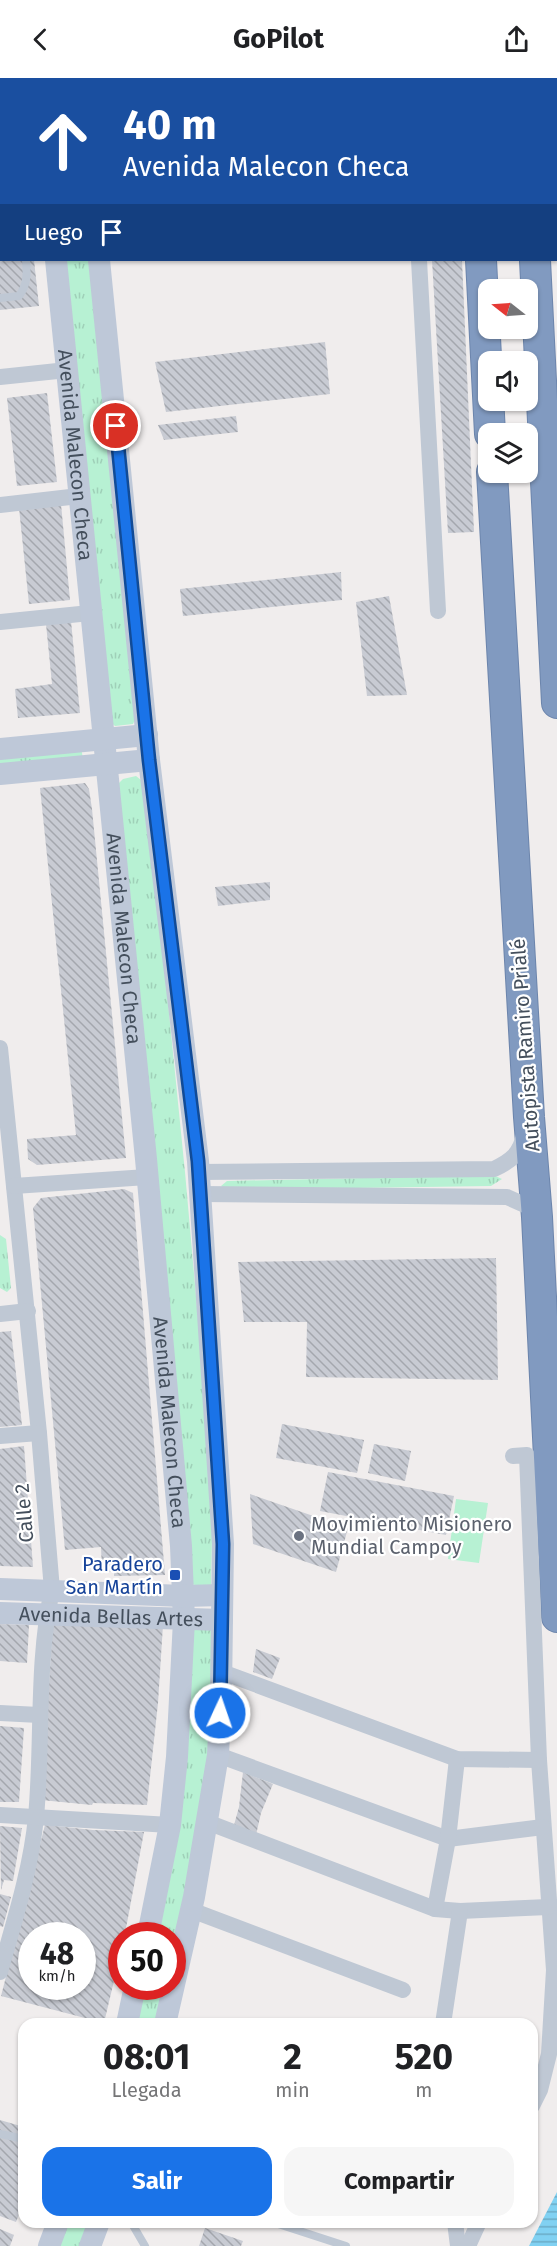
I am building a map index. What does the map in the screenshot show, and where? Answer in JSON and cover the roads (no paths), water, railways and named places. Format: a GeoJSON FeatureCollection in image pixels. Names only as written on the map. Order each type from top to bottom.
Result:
{"type":"FeatureCollection","features":[{"type":"Feature","properties":{"kind":"highway"},"geometry":{"type":"LineString","coordinates":[[481,261],[489,423]]}},
{"type":"Feature","properties":{"kind":"highway"},"geometry":{"type":"LineString","coordinates":[[535,261],[557,704]]}},
{"type":"Feature","properties":{"kind":"highway","name":"Autopista Ramiro Prialé"},"geometry":{"type":"LineString","coordinates":[[493,483],[529,1117],[537,1217],[557,1617]]}},
{"type":"Feature","properties":{"kind":"main road","name":"Avenida Malecon Checa"},"geometry":{"type":"LineString","coordinates":[[56,261],[182,1546],[184,1620],[177,1757],[170,1825],[151,1922]]}},
{"type":"Feature","properties":{"kind":"main road"},"geometry":{"type":"LineString","coordinates":[[99,261],[149,760],[200,1183],[220,1488],[222,1672],[218,1755],[191,1910],[166,2018]]}},
{"type":"Feature","properties":{"kind":"main road"},"geometry":{"type":"LineString","coordinates":[[0,749],[147,735]]}},
{"type":"Feature","properties":{"kind":"main road"},"geometry":{"type":"LineString","coordinates":[[0,774],[149,760]]}},
{"type":"Feature","properties":{"kind":"main road","name":"Avenida Bellas Artes"},"geometry":{"type":"LineString","coordinates":[[0,1589],[184,1596],[222,1595]]}},
{"type":"Feature","properties":{"kind":"main road","name":"Avenida Bellas Artes"},"geometry":{"type":"LineString","coordinates":[[0,1613],[222,1620]]}},
{"type":"Feature","properties":{"kind":"main road"},"geometry":{"type":"LineString","coordinates":[[128,2018],[132,2000]]}},
{"type":"Feature","properties":{"kind":"main road"},"geometry":{"type":"LineString","coordinates":[[49,2246],[56,2228]]}},
{"type":"Feature","properties":{"kind":"main road"},"geometry":{"type":"LineString","coordinates":[[90,2246],[97,2228]]}},
{"type":"Feature","properties":{"kind":"street"},"geometry":{"type":"LineString","coordinates":[[419,261],[438,610]]}},
{"type":"Feature","properties":{"kind":"street"},"geometry":{"type":"LineString","coordinates":[[0,377],[66,370]]}},
{"type":"Feature","properties":{"kind":"street"},"geometry":{"type":"LineString","coordinates":[[0,505],[79,496]]}},
{"type":"Feature","properties":{"kind":"street"},"geometry":{"type":"LineString","coordinates":[[0,622],[90,614]]}},
{"type":"Feature","properties":{"kind":"street","name":"Calle 2"},"geometry":{"type":"LineString","coordinates":[[0,1048],[5,1144],[14,1186],[27,1311],[51,1590],[46,1614],[39,1715],[36,1817],[30,1853],[4,1943],[0,1972]]}},
{"type":"Feature","properties":{"kind":"street"},"geometry":{"type":"LineString","coordinates":[[200,1183],[494,1169],[508,1163],[517,1154],[529,1117]]}},
{"type":"Feature","properties":{"kind":"street"},"geometry":{"type":"LineString","coordinates":[[14,1186],[147,1177]]}},
{"type":"Feature","properties":{"kind":"street"},"geometry":{"type":"LineString","coordinates":[[200,1183],[507,1197],[527,1206],[537,1217]]}},
{"type":"Feature","properties":{"kind":"street"},"geometry":{"type":"LineString","coordinates":[[0,1314],[27,1311]]}},
{"type":"Feature","properties":{"kind":"street"},"geometry":{"type":"LineString","coordinates":[[0,1436],[39,1433]]}},
{"type":"Feature","properties":{"kind":"street"},"geometry":{"type":"LineString","coordinates":[[513,1456],[527,1455],[539,1760],[554,1970],[549,2054],[538,2094]]}},
{"type":"Feature","properties":{"kind":"street"},"geometry":{"type":"LineString","coordinates":[[222,1672],[457,1759],[539,1760]]}},
{"type":"Feature","properties":{"kind":"street"},"geometry":{"type":"LineString","coordinates":[[0,1713],[39,1715]]}},
{"type":"Feature","properties":{"kind":"street"},"geometry":{"type":"LineString","coordinates":[[218,1755],[448,1839],[543,1827]]}},
{"type":"Feature","properties":{"kind":"street"},"geometry":{"type":"LineString","coordinates":[[435,1909],[448,1839],[457,1759]]}},
{"type":"Feature","properties":{"kind":"street"},"geometry":{"type":"LineString","coordinates":[[0,1815],[170,1825]]}},
{"type":"Feature","properties":{"kind":"street"},"geometry":{"type":"LineString","coordinates":[[207,1822],[435,1909],[460,1911],[548,1907]]}},
{"type":"Feature","properties":{"kind":"street"},"geometry":{"type":"LineString","coordinates":[[191,1910],[403,1990]]}},
{"type":"Feature","properties":{"kind":"street"},"geometry":{"type":"LineString","coordinates":[[444,2018],[460,1911]]}},
{"type":"Feature","properties":{"kind":"street"},"geometry":{"type":"LineString","coordinates":[[456,2228],[458,2246]]}},
{"type":"Feature","properties":{"kind":"street"},"geometry":{"type":"LineString","coordinates":[[468,2246],[477,2228]]}},
{"type":"Feature","properties":{"kind":"lane"},"geometry":{"type":"LineString","coordinates":[[0,298],[19,296],[24,289],[27,278],[26,261]]}},
{"type":"Feature","properties":{"kind":"lane"},"geometry":{"type":"LineString","coordinates":[[0,2134],[18,2138]]}},
{"type":"Feature","properties":{"kind":"lane"},"geometry":{"type":"LineString","coordinates":[[135,2228],[143,2245]]}},
{"type":"Feature","properties":{"kind":"lane"},"geometry":{"type":"LineString","coordinates":[[137,2232],[139,2228]]}},
{"type":"Feature","properties":{"kind":"lane"},"geometry":{"type":"LineString","coordinates":[[290,2228],[346,2246]]}},
{"type":"Feature","properties":{"kind":"water"},"geometry":{"type":"Polygon","coordinates":[[[557,2192],[557,2246],[529,2246],[557,2192]]]}},
{"type":"Feature","properties":{"kind":"place","name":"Movimiento Misionero Mundial Campoy"},"geometry":{"type":"Point","coordinates":[299,1536]}},
{"type":"Feature","properties":{"kind":"place","name":"Paradero San Martín"},"geometry":{"type":"Point","coordinates":[175,1575]}}]}
